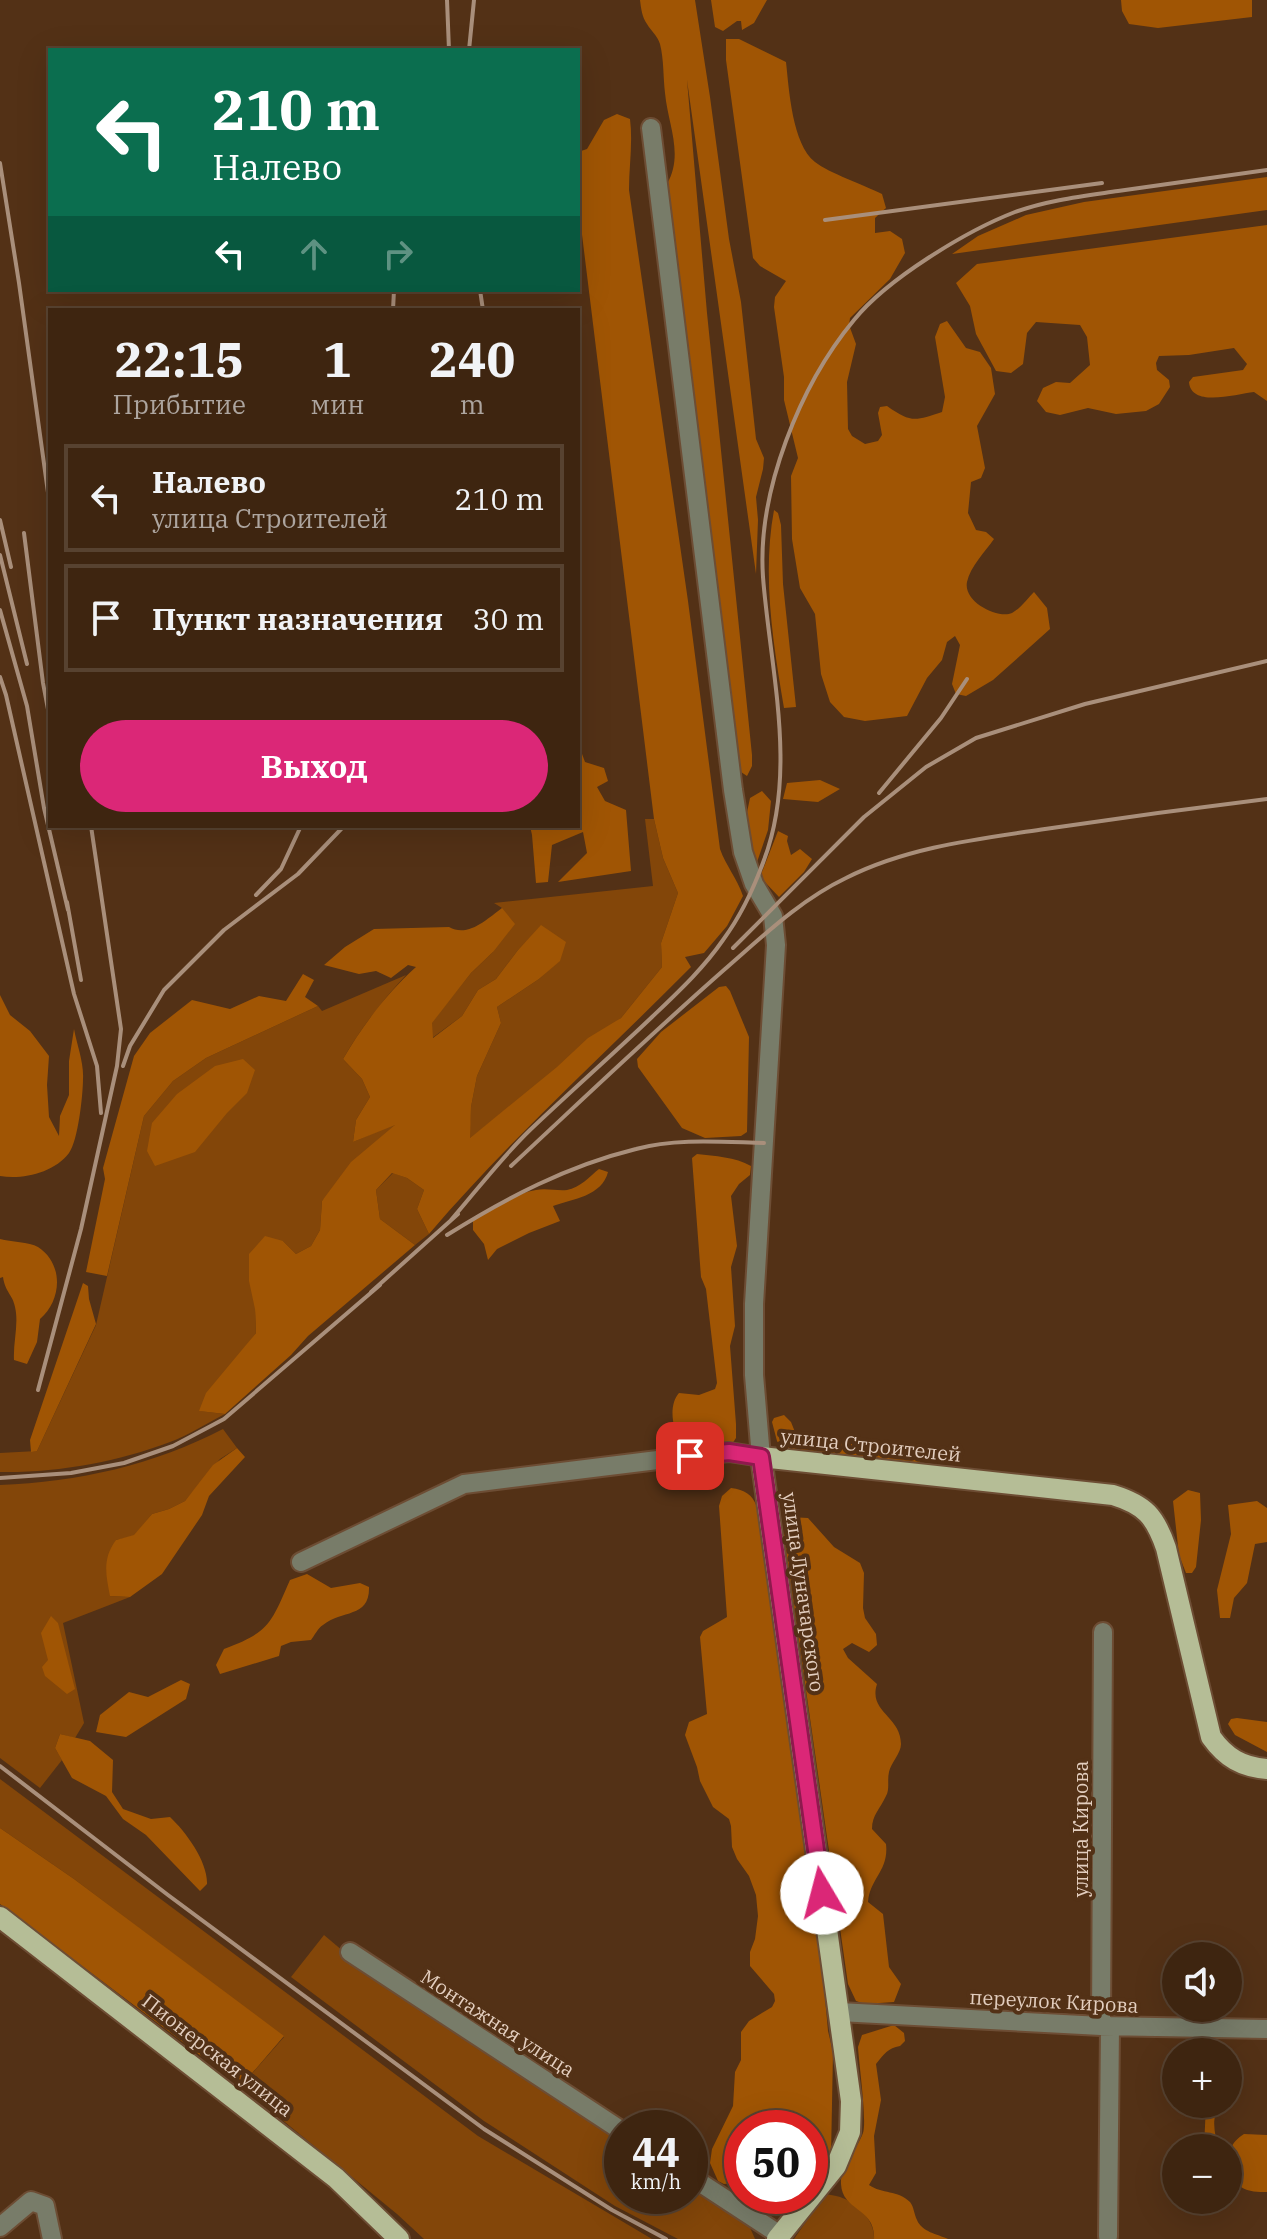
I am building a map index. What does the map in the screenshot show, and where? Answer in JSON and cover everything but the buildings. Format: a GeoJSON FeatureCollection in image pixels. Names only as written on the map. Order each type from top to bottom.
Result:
{"type":"FeatureCollection","features":[{"type":"Feature","properties":{"kind":"main road","name":"улица Строителей"},"geometry":{"type":"LineString","coordinates":[[761,1457],[1113,1495],[1140,1506],[1154,1520],[1166,1548],[1211,1737],[1228,1756],[1241,1764],[1267,1769]]}},
{"type":"Feature","properties":{"kind":"main road","name":"улица Луначарского"},"geometry":{"type":"LineString","coordinates":[[761,1457],[851,2101],[850,2132],[836,2166],[779,2237]]}},
{"type":"Feature","properties":{"kind":"main road","name":"Пионерская улица"},"geometry":{"type":"LineString","coordinates":[[0,1917],[336,2178],[399,2239]]}},
{"type":"Feature","properties":{"kind":"street","name":"улица Луначарского"},"geometry":{"type":"LineString","coordinates":[[651,128],[743,852],[754,884],[775,926],[754,1304],[754,1375],[761,1457]]}},
{"type":"Feature","properties":{"kind":"street","name":"улица Строителей"},"geometry":{"type":"LineString","coordinates":[[301,1562],[464,1484],[729,1452],[761,1457]]}},
{"type":"Feature","properties":{"kind":"street","name":"улица Кирова"},"geometry":{"type":"LineString","coordinates":[[1103,1632],[1108,2236]]}},
{"type":"Feature","properties":{"kind":"street","name":"Монтажная улица"},"geometry":{"type":"LineString","coordinates":[[350,1952],[604,2119]]}},
{"type":"Feature","properties":{"kind":"street","name":"переулок Кирова"},"geometry":{"type":"LineString","coordinates":[[839,2012],[1105,2026],[1267,2029]]}},
{"type":"Feature","properties":{"kind":"street"},"geometry":{"type":"LineString","coordinates":[[708,2188],[779,2237]]}},
{"type":"Feature","properties":{"kind":"street"},"geometry":{"type":"LineString","coordinates":[[0,2227],[31,2201],[45,2206],[52,2239]]}},
{"type":"Feature","properties":{"kind":"shaded area"},"geometry":{"type":"Polygon","coordinates":[[[640,0],[695,0],[741,302],[756,439],[764,458],[756,497],[756,574],[687,80],[707,313],[752,755],[752,766],[747,776],[738,770],[667,184],[674,162],[674,139],[659,41],[644,18],[640,0]]]}},
{"type":"Feature","properties":{"kind":"shaded area"},"geometry":{"type":"Polygon","coordinates":[[[711,0],[767,0],[754,23],[742,30],[741,21],[737,21],[723,31],[715,27],[711,0]]]}},
{"type":"Feature","properties":{"kind":"shaded area"},"geometry":{"type":"Polygon","coordinates":[[[1121,0],[1252,0],[1252,17],[1158,28],[1129,24],[1122,11],[1121,0]]]}},
{"type":"Feature","properties":{"kind":"shaded area"},"geometry":{"type":"Polygon","coordinates":[[[726,39],[739,39],[786,62],[793,115],[807,154],[829,170],[882,194],[886,208],[875,218],[875,233],[890,231],[902,239],[905,253],[890,279],[850,318],[849,325],[856,344],[847,382],[848,429],[852,436],[865,444],[878,441],[882,435],[878,413],[880,407],[887,406],[913,419],[942,412],[945,397],[935,337],[940,324],[947,321],[966,348],[980,352],[991,368],[995,394],[977,426],[985,468],[981,478],[971,482],[968,513],[976,530],[986,532],[994,539],[971,571],[967,589],[976,602],[998,614],[1012,613],[1034,592],[1047,608],[1050,629],[993,680],[966,696],[956,694],[952,684],[960,645],[955,636],[947,642],[942,660],[927,678],[907,716],[865,721],[844,717],[830,702],[821,674],[815,614],[800,588],[792,539],[791,476],[798,458],[784,400],[784,377],[774,307],[775,297],[786,281],[760,266],[753,258],[726,60],[726,39]]]}},
{"type":"Feature","properties":{"kind":"shaded area"},"geometry":{"type":"Polygon","coordinates":[[[617,114],[630,119],[629,190],[720,849],[743,896],[727,926],[704,953],[685,957],[691,967],[524,1131],[429,1234],[417,1209],[424,1190],[407,1178],[392,1173],[376,1190],[380,1219],[415,1245],[308,1336],[225,1414],[199,1411],[206,1393],[256,1333],[249,1254],[265,1236],[283,1241],[296,1254],[311,1246],[320,1230],[322,1201],[351,1162],[395,1125],[353,1142],[356,1120],[370,1097],[362,1079],[343,1059],[376,1010],[416,967],[408,965],[391,978],[376,971],[359,974],[324,965],[374,929],[470,929],[502,908],[515,924],[432,1023],[433,1038],[462,1016],[478,990],[496,979],[541,925],[566,942],[560,961],[497,1007],[501,1023],[477,1076],[471,1107],[470,1138],[588,1038],[621,1018],[662,967],[661,943],[678,893],[663,858],[654,819],[580,218],[580,151],[587,149],[604,120],[617,114]]]}},
{"type":"Feature","properties":{"kind":"shaded area"},"geometry":{"type":"Polygon","coordinates":[[[1267,177],[1267,210],[952,254],[978,236],[1026,215],[1084,202],[1267,177]]]}},
{"type":"Feature","properties":{"kind":"shaded area"},"geometry":{"type":"Polygon","coordinates":[[[1267,225],[1267,401],[1254,392],[1216,398],[1197,395],[1192,390],[1189,382],[1193,377],[1243,370],[1247,364],[1234,348],[1159,356],[1157,370],[1169,380],[1170,387],[1159,404],[1146,411],[1116,414],[1088,408],[1060,415],[1046,412],[1037,401],[1043,388],[1056,382],[1070,383],[1090,365],[1087,337],[1080,325],[1036,322],[1027,333],[1023,364],[1011,373],[996,371],[976,334],[970,306],[956,283],[977,264],[1267,225]]]}},
{"type":"Feature","properties":{"kind":"shaded area"},"geometry":{"type":"Polygon","coordinates":[[[774,510],[781,525],[783,584],[796,707],[784,708],[769,584],[774,510]]]}},
{"type":"Feature","properties":{"kind":"shaded area"},"geometry":{"type":"Polygon","coordinates":[[[580,748],[585,762],[604,768],[608,781],[597,787],[605,801],[626,810],[631,871],[558,882],[587,853],[583,832],[552,845],[548,882],[536,883],[530,828],[580,828],[580,748]]]}},
{"type":"Feature","properties":{"kind":"shaded area"},"geometry":{"type":"Polygon","coordinates":[[[820,780],[840,789],[818,802],[783,799],[787,783],[820,780]]]}},
{"type":"Feature","properties":{"kind":"shaded area"},"geometry":{"type":"Polygon","coordinates":[[[762,791],[771,801],[768,830],[756,865],[745,822],[750,798],[762,791]]]}},
{"type":"Feature","properties":{"kind":"shaded area"},"geometry":{"type":"Polygon","coordinates":[[[645,819],[654,819],[663,858],[678,893],[661,943],[662,967],[621,1018],[469,1139],[477,1076],[501,1023],[497,1007],[539,979],[559,961],[541,926],[496,979],[478,990],[462,1016],[432,1038],[431,1023],[471,973],[493,952],[502,908],[494,903],[653,886],[645,819]]]}},
{"type":"Feature","properties":{"kind":"shaded area"},"geometry":{"type":"Polygon","coordinates":[[[778,831],[788,836],[791,855],[800,849],[812,859],[804,872],[779,897],[760,877],[778,831]]]}},
{"type":"Feature","properties":{"kind":"shaded area"},"geometry":{"type":"Polygon","coordinates":[[[303,974],[314,980],[305,997],[318,1006],[206,1058],[173,1081],[144,1116],[107,1276],[86,1272],[105,1179],[103,1168],[134,1056],[150,1033],[192,1000],[230,1009],[259,996],[286,1001],[303,974]]]}},
{"type":"Feature","properties":{"kind":"shaded area"},"geometry":{"type":"Polygon","coordinates":[[[406,975],[372,1015],[343,1059],[362,1079],[370,1097],[356,1120],[353,1142],[399,1122],[322,1201],[320,1230],[311,1246],[296,1254],[283,1241],[255,1309],[256,1333],[200,1411],[225,1414],[177,1439],[129,1455],[65,1468],[0,1472],[0,1453],[37,1451],[96,1325],[144,1116],[173,1081],[206,1058],[318,1006],[322,1011],[406,975]]]}},
{"type":"Feature","properties":{"kind":"shaded area"},"geometry":{"type":"Polygon","coordinates":[[[726,986],[749,1037],[747,1132],[741,1136],[705,1138],[682,1128],[638,1067],[637,1059],[661,1032],[719,987],[726,986]]]}},
{"type":"Feature","properties":{"kind":"shaded area"},"geometry":{"type":"Polygon","coordinates":[[[0,995],[10,1015],[30,1031],[49,1056],[49,1117],[59,1136],[60,1116],[69,1095],[69,1061],[74,1029],[82,1067],[81,1106],[72,1147],[55,1166],[28,1176],[0,1176],[0,995]]]}},
{"type":"Feature","properties":{"kind":"shaded area"},"geometry":{"type":"Polygon","coordinates":[[[243,1059],[255,1070],[247,1093],[195,1152],[155,1166],[147,1151],[152,1123],[177,1094],[215,1066],[243,1059]]]}},
{"type":"Feature","properties":{"kind":"shaded area"},"geometry":{"type":"Polygon","coordinates":[[[697,1154],[732,1159],[751,1166],[750,1175],[731,1196],[737,1246],[731,1267],[735,1326],[730,1346],[736,1438],[732,1444],[725,1445],[683,1444],[676,1433],[673,1418],[673,1404],[679,1393],[699,1395],[715,1389],[717,1383],[706,1289],[701,1277],[692,1158],[697,1154]]]}},
{"type":"Feature","properties":{"kind":"shaded area"},"geometry":{"type":"Polygon","coordinates":[[[599,1169],[608,1172],[600,1186],[586,1195],[553,1206],[560,1221],[497,1249],[488,1260],[484,1244],[473,1230],[473,1220],[527,1192],[572,1189],[599,1169]]]}},
{"type":"Feature","properties":{"kind":"shaded area"},"geometry":{"type":"Polygon","coordinates":[[[393,1173],[424,1190],[417,1209],[429,1234],[415,1245],[380,1219],[376,1190],[393,1173]]]}},
{"type":"Feature","properties":{"kind":"shaded area"},"geometry":{"type":"Polygon","coordinates":[[[0,1239],[38,1247],[46,1254],[56,1272],[53,1302],[40,1319],[37,1342],[27,1364],[14,1360],[16,1313],[3,1277],[0,1278],[0,1239]]]}},
{"type":"Feature","properties":{"kind":"shaded area"},"geometry":{"type":"Polygon","coordinates":[[[83,1283],[88,1286],[96,1324],[37,1451],[31,1452],[30,1440],[83,1283]]]}},
{"type":"Feature","properties":{"kind":"shaded area"},"geometry":{"type":"Polygon","coordinates":[[[784,1415],[791,1422],[797,1437],[806,1442],[852,1444],[913,1454],[921,1460],[918,1465],[913,1465],[875,1457],[782,1449],[772,1422],[774,1418],[784,1415]]]}},
{"type":"Feature","properties":{"kind":"shaded area"},"geometry":{"type":"Polygon","coordinates":[[[223,1429],[237,1448],[220,1459],[185,1501],[152,1514],[134,1536],[116,1540],[110,1596],[130,1597],[63,1623],[84,1723],[75,1738],[60,1734],[55,1748],[62,1760],[40,1788],[0,1758],[0,1485],[58,1480],[143,1462],[223,1429]]]}},
{"type":"Feature","properties":{"kind":"shaded area"},"geometry":{"type":"Polygon","coordinates":[[[237,1448],[245,1457],[209,1496],[202,1515],[162,1574],[130,1597],[110,1596],[107,1561],[116,1540],[134,1535],[152,1514],[185,1501],[213,1465],[237,1448]]]}},
{"type":"Feature","properties":{"kind":"shaded area"},"geometry":{"type":"Polygon","coordinates":[[[731,1488],[740,1490],[753,1499],[757,1507],[820,1941],[828,2031],[833,2052],[831,2156],[828,2160],[828,2110],[731,2110],[735,2072],[741,2060],[741,2032],[749,2021],[772,2007],[775,2001],[774,1994],[750,1966],[758,1916],[756,1895],[732,1847],[729,1819],[713,1807],[700,1781],[685,1735],[689,1722],[707,1714],[700,1637],[703,1631],[727,1617],[719,1506],[722,1496],[731,1488]]]}},
{"type":"Feature","properties":{"kind":"shaded area"},"geometry":{"type":"Polygon","coordinates":[[[1188,1490],[1200,1493],[1201,1520],[1196,1567],[1192,1573],[1186,1573],[1179,1555],[1173,1501],[1188,1490]]]}},
{"type":"Feature","properties":{"kind":"shaded area"},"geometry":{"type":"Polygon","coordinates":[[[1257,1501],[1267,1508],[1267,1542],[1255,1544],[1247,1583],[1234,1598],[1230,1618],[1220,1618],[1217,1590],[1231,1534],[1228,1505],[1257,1501]]]}},
{"type":"Feature","properties":{"kind":"shaded area"},"geometry":{"type":"Polygon","coordinates":[[[789,1517],[808,1518],[834,1547],[860,1563],[864,1573],[865,1618],[876,1634],[877,1645],[869,1652],[852,1643],[843,1649],[848,1658],[877,1684],[877,1701],[900,1735],[901,1747],[889,1772],[887,1793],[872,1824],[872,1829],[886,1844],[886,1853],[868,1902],[883,1914],[889,1967],[901,1984],[894,2002],[865,2004],[856,2001],[848,1984],[784,1536],[789,1517]]]}},
{"type":"Feature","properties":{"kind":"shaded area"},"geometry":{"type":"Polygon","coordinates":[[[307,1574],[331,1588],[360,1583],[369,1587],[365,1604],[321,1626],[311,1640],[281,1646],[279,1656],[220,1674],[216,1665],[224,1649],[260,1631],[273,1616],[290,1580],[307,1574]]]}},
{"type":"Feature","properties":{"kind":"shaded area"},"geometry":{"type":"Polygon","coordinates":[[[51,1616],[58,1623],[75,1689],[67,1694],[45,1676],[42,1667],[48,1660],[41,1633],[51,1616]]]}},
{"type":"Feature","properties":{"kind":"shaded area"},"geometry":{"type":"Polygon","coordinates":[[[181,1680],[190,1684],[186,1699],[126,1737],[96,1732],[100,1715],[129,1692],[148,1697],[181,1680]]]}},
{"type":"Feature","properties":{"kind":"shaded area"},"geometry":{"type":"Polygon","coordinates":[[[1231,1719],[1267,1722],[1267,1752],[1235,1735],[1228,1724],[1231,1719]]]}},
{"type":"Feature","properties":{"kind":"shaded area"},"geometry":{"type":"Polygon","coordinates":[[[60,1734],[90,1741],[113,1760],[112,1792],[123,1809],[151,1819],[170,1817],[176,1823],[204,1866],[207,1884],[200,1891],[146,1835],[123,1819],[106,1796],[72,1778],[55,1748],[60,1734]]]}},
{"type":"Feature","properties":{"kind":"shaded area"},"geometry":{"type":"Polygon","coordinates":[[[0,1779],[478,2136],[604,2211],[604,2214],[610,2214],[652,2239],[424,2239],[241,2086],[284,2037],[74,1879],[0,1828],[0,1779]]]}},
{"type":"Feature","properties":{"kind":"shaded area"},"geometry":{"type":"Polygon","coordinates":[[[0,1828],[74,1879],[284,2036],[241,2086],[0,1904],[0,1828]]]}},
{"type":"Feature","properties":{"kind":"shaded area"},"geometry":{"type":"Polygon","coordinates":[[[324,1935],[369,1973],[604,2128],[604,2199],[484,2121],[291,1977],[324,1935]]]}},
{"type":"Feature","properties":{"kind":"shaded area"},"geometry":{"type":"Polygon","coordinates":[[[894,2025],[904,2033],[905,2041],[886,2052],[876,2064],[881,2100],[874,2136],[876,2173],[869,2185],[905,2198],[922,2227],[948,2239],[874,2239],[870,2221],[843,2193],[843,2171],[864,2126],[858,2047],[862,2035],[894,2025]]]}},
{"type":"Feature","properties":{"kind":"shaded area"},"geometry":{"type":"Polygon","coordinates":[[[1205,2118],[1215,2118],[1216,2134],[1205,2134],[1205,2118]]]}},
{"type":"Feature","properties":{"kind":"shaded area"},"geometry":{"type":"Polygon","coordinates":[[[724,2124],[724,2184],[718,2181],[710,2163],[712,2149],[724,2124]]]}},
{"type":"Feature","properties":{"kind":"shaded area"},"geometry":{"type":"Polygon","coordinates":[[[1267,2135],[1267,2192],[1242,2187],[1242,2136],[1267,2135]]]}},
{"type":"Feature","properties":{"kind":"shaded area"},"geometry":{"type":"Polygon","coordinates":[[[828,2194],[845,2199],[861,2210],[874,2233],[874,2239],[794,2239],[811,2214],[828,2214],[828,2194]]]}},
{"type":"Feature","properties":{"kind":"shaded area"},"geometry":{"type":"Polygon","coordinates":[[[708,2197],[724,2207],[724,2214],[734,2214],[748,2223],[755,2239],[678,2239],[630,2214],[708,2214],[708,2197]]]}},
{"type":"Feature","properties":{"kind":"railway"},"geometry":{"type":"LineString","coordinates":[[447,0],[449,48]]}},
{"type":"Feature","properties":{"kind":"railway"},"geometry":{"type":"LineString","coordinates":[[469,48],[474,0]]}},
{"type":"Feature","properties":{"kind":"railway"},"geometry":{"type":"LineString","coordinates":[[0,163],[48,493]]}},
{"type":"Feature","properties":{"kind":"railway"},"geometry":{"type":"LineString","coordinates":[[451,1220],[520,1140],[698,971],[729,931],[751,892],[774,826],[779,791],[779,719],[763,577],[767,510],[775,475],[800,407],[834,346],[854,320],[886,288],[928,258],[1015,212],[1079,197],[1267,170]]}},
{"type":"Feature","properties":{"kind":"railway"},"geometry":{"type":"LineString","coordinates":[[825,220],[1102,183]]}},
{"type":"Feature","properties":{"kind":"railway"},"geometry":{"type":"LineString","coordinates":[[393,308],[394,292]]}},
{"type":"Feature","properties":{"kind":"railway"},"geometry":{"type":"LineString","coordinates":[[480,292],[483,308]]}},
{"type":"Feature","properties":{"kind":"railway"},"geometry":{"type":"LineString","coordinates":[[0,520],[11,567]]}},
{"type":"Feature","properties":{"kind":"railway"},"geometry":{"type":"LineString","coordinates":[[24,533],[48,709]]}},
{"type":"Feature","properties":{"kind":"railway"},"geometry":{"type":"LineString","coordinates":[[0,555],[27,664]]}},
{"type":"Feature","properties":{"kind":"railway"},"geometry":{"type":"LineString","coordinates":[[0,610],[27,706],[48,825]]}},
{"type":"Feature","properties":{"kind":"railway"},"geometry":{"type":"LineString","coordinates":[[733,948],[864,817],[926,767],[976,738],[1085,704],[1267,661]]}},
{"type":"Feature","properties":{"kind":"railway"},"geometry":{"type":"LineString","coordinates":[[0,677],[74,994],[97,1066],[101,1113]]}},
{"type":"Feature","properties":{"kind":"railway"},"geometry":{"type":"LineString","coordinates":[[879,793],[941,718],[967,679]]}},
{"type":"Feature","properties":{"kind":"railway"},"geometry":{"type":"LineString","coordinates":[[511,1166],[768,932],[813,897],[846,878],[893,859],[969,841],[1267,799]]}},
{"type":"Feature","properties":{"kind":"railway"},"geometry":{"type":"LineString","coordinates":[[49,828],[68,910]]}},
{"type":"Feature","properties":{"kind":"railway"},"geometry":{"type":"LineString","coordinates":[[38,1390],[81,1229],[117,1066],[121,1029],[91,828]]}},
{"type":"Feature","properties":{"kind":"railway"},"geometry":{"type":"LineString","coordinates":[[256,895],[281,869],[300,828]]}},
{"type":"Feature","properties":{"kind":"railway"},"geometry":{"type":"LineString","coordinates":[[123,1066],[130,1046],[164,990],[224,930],[298,874],[342,828]]}},
{"type":"Feature","properties":{"kind":"railway"},"geometry":{"type":"LineString","coordinates":[[67,902],[81,980]]}},
{"type":"Feature","properties":{"kind":"railway"},"geometry":{"type":"LineString","coordinates":[[447,1235],[538,1184],[610,1156],[667,1143],[764,1143]]}},
{"type":"Feature","properties":{"kind":"railway"},"geometry":{"type":"LineString","coordinates":[[371,1292],[458,1214]]}},
{"type":"Feature","properties":{"kind":"railway"},"geometry":{"type":"LineString","coordinates":[[0,1478],[71,1473],[124,1463],[173,1446],[224,1419],[380,1285]]}},
{"type":"Feature","properties":{"kind":"railway"},"geometry":{"type":"LineString","coordinates":[[0,1766],[484,2129],[612,2210],[666,2239]]}},
{"type":"Feature","properties":{"kind":"route"},"geometry":{"type":"LineString","coordinates":[[690,1456],[729,1452],[761,1457],[822,1893]]}}]}
